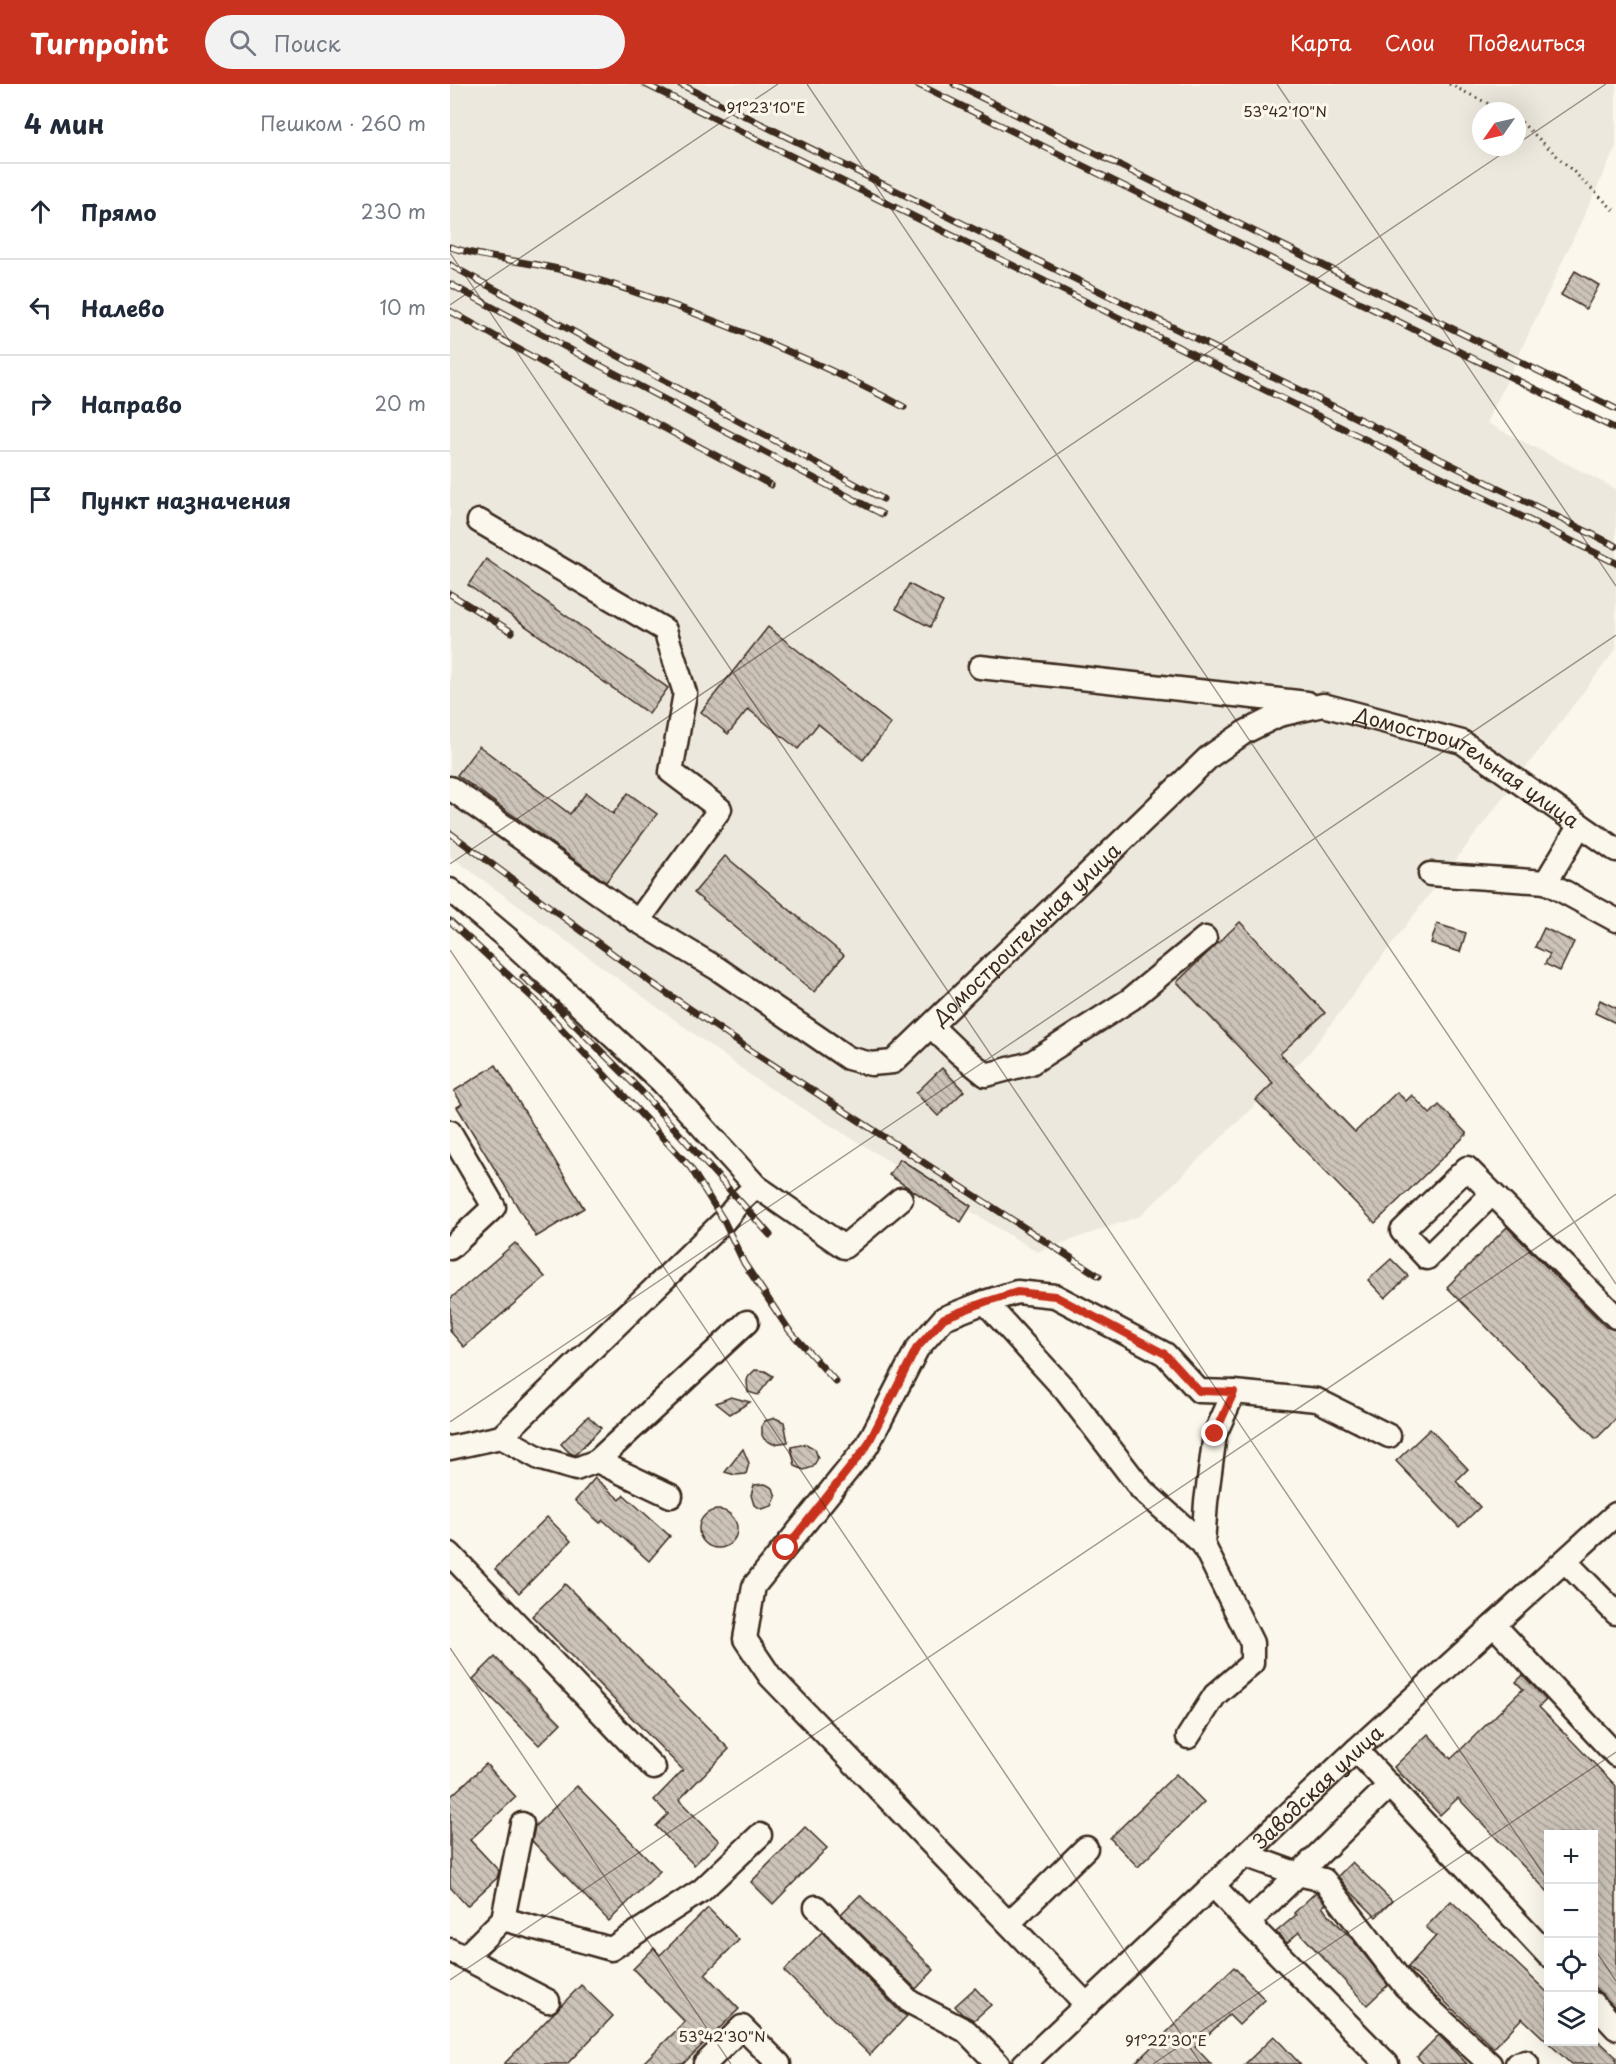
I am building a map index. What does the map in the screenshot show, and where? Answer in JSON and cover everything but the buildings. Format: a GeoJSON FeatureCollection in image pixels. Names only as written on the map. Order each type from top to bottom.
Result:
{"type":"FeatureCollection","features":[{"type":"Feature","properties":{"kind":"street"},"geometry":{"type":"LineString","coordinates":[[478,521],[665,630],[685,693],[671,772],[720,809],[638,921]]}},
{"type":"Feature","properties":{"kind":"street"},"geometry":{"type":"LineString","coordinates":[[980,667],[1323,705]]}},
{"type":"Feature","properties":{"kind":"street","name":"Домостроительная улица"},"geometry":{"type":"LineString","coordinates":[[450,788],[638,921],[718,969],[848,1058],[871,1064],[893,1062],[1209,757],[1245,732],[1280,715],[1323,705],[1462,742],[1616,850]]}},
{"type":"Feature","properties":{"kind":"street"},"geometry":{"type":"LineString","coordinates":[[1546,882],[1580,825]]}},
{"type":"Feature","properties":{"kind":"street"},"geometry":{"type":"LineString","coordinates":[[1430,874],[1546,882],[1616,921]]}},
{"type":"Feature","properties":{"kind":"street"},"geometry":{"type":"LineString","coordinates":[[450,890],[507,938],[662,1082],[756,1186],[844,1247],[901,1199]]}},
{"type":"Feature","properties":{"kind":"street"},"geometry":{"type":"LineString","coordinates":[[931,1026],[958,1053],[986,1075],[1030,1063],[1131,999],[1205,938]]}},
{"type":"Feature","properties":{"kind":"street"},"geometry":{"type":"LineString","coordinates":[[450,1132],[494,1207],[450,1248]]}},
{"type":"Feature","properties":{"kind":"street"},"geometry":{"type":"LineString","coordinates":[[450,1448],[501,1437],[724,1221],[756,1186]]}},
{"type":"Feature","properties":{"kind":"street"},"geometry":{"type":"LineString","coordinates":[[1492,1194],[1616,1317]]}},
{"type":"Feature","properties":{"kind":"street"},"geometry":{"type":"LineString","coordinates":[[1087,2004],[770,1676],[745,1639],[754,1586],[867,1446],[916,1349],[944,1318],[1017,1292],[1055,1296],[1165,1354],[1199,1391],[1317,1400],[1389,1436]]}},
{"type":"Feature","properties":{"kind":"street"},"geometry":{"type":"LineString","coordinates":[[985,1302],[1066,1391],[1142,1490],[1203,1544],[1252,1643],[1252,1663],[1215,1695],[1188,1737]]}},
{"type":"Feature","properties":{"kind":"street"},"geometry":{"type":"LineString","coordinates":[[501,1437],[541,1459],[576,1469],[597,1461],[747,1322]]}},
{"type":"Feature","properties":{"kind":"street"},"geometry":{"type":"LineString","coordinates":[[1203,1544],[1215,1434],[1234,1392]]}},
{"type":"Feature","properties":{"kind":"street"},"geometry":{"type":"LineString","coordinates":[[597,1461],[671,1496]]}},
{"type":"Feature","properties":{"kind":"street","name":"Заводская улица"},"geometry":{"type":"LineString","coordinates":[[1024,2064],[1356,1750],[1616,1514]]}},
{"type":"Feature","properties":{"kind":"street"},"geometry":{"type":"LineString","coordinates":[[450,1554],[654,1768]]}},
{"type":"Feature","properties":{"kind":"street"},"geometry":{"type":"LineString","coordinates":[[1565,1561],[1616,1613]]}},
{"type":"Feature","properties":{"kind":"street"},"geometry":{"type":"LineString","coordinates":[[1494,1625],[1616,1755]]}},
{"type":"Feature","properties":{"kind":"street"},"geometry":{"type":"LineString","coordinates":[[1356,1750],[1544,1951]]}},
{"type":"Feature","properties":{"kind":"street"},"geometry":{"type":"LineString","coordinates":[[1248,1923],[1390,1785]]}},
{"type":"Feature","properties":{"kind":"street"},"geometry":{"type":"LineString","coordinates":[[522,1824],[503,1918],[457,1954],[548,2001]]}},
{"type":"Feature","properties":{"kind":"street"},"geometry":{"type":"LineString","coordinates":[[503,1918],[611,1948],[702,1890],[760,1835]]}},
{"type":"Feature","properties":{"kind":"street"},"geometry":{"type":"LineString","coordinates":[[1009,1923],[1086,1848]]}},
{"type":"Feature","properties":{"kind":"street"},"geometry":{"type":"LineString","coordinates":[[1245,1855],[1298,1874],[1324,1880],[1405,1986],[1490,2064]]}},
{"type":"Feature","properties":{"kind":"street"},"geometry":{"type":"LineString","coordinates":[[1213,1885],[1387,2064]]}},
{"type":"Feature","properties":{"kind":"street"},"geometry":{"type":"LineString","coordinates":[[816,1907],[910,2002],[966,2031],[998,2064]]}},
{"type":"Feature","properties":{"kind":"street"},"geometry":{"type":"LineString","coordinates":[[1598,2009],[1616,2028]]}},
{"type":"Feature","properties":{"kind":"street"},"geometry":{"type":"LineString","coordinates":[[705,2064],[742,2026],[779,2064]]}},
{"type":"Feature","properties":{"kind":"street"},"geometry":{"type":"LineString","coordinates":[[1517,2064],[1525,2062],[1527,2064]]}},
{"type":"Feature","properties":{"kind":"path"},"geometry":{"type":"LineString","coordinates":[[1449,84],[1485,102]]}},
{"type":"Feature","properties":{"kind":"path"},"geometry":{"type":"LineString","coordinates":[[1526,127],[1616,212]]}},
{"type":"Feature","properties":{"kind":"shaded area"},"geometry":{"type":"Polygon","coordinates":[[[450,84],[1616,84],[1616,147],[1487,423],[1616,489],[1616,649],[1309,1053],[1140,1216],[1037,1252],[760,1082],[450,856],[450,84]]]}},
{"type":"Feature","properties":{"kind":"railway"},"geometry":{"type":"LineString","coordinates":[[645,84],[1616,563]]}},
{"type":"Feature","properties":{"kind":"railway"},"geometry":{"type":"LineString","coordinates":[[680,84],[1616,546]]}},
{"type":"Feature","properties":{"kind":"railway"},"geometry":{"type":"LineString","coordinates":[[917,84],[1616,429]]}},
{"type":"Feature","properties":{"kind":"railway"},"geometry":{"type":"LineString","coordinates":[[954,84],[1616,409]]}},
{"type":"Feature","properties":{"kind":"railway"},"geometry":{"type":"LineString","coordinates":[[450,247],[548,267],[619,286],[791,353],[904,407]]}},
{"type":"Feature","properties":{"kind":"railway"},"geometry":{"type":"LineString","coordinates":[[450,265],[883,499]]}},
{"type":"Feature","properties":{"kind":"railway"},"geometry":{"type":"LineString","coordinates":[[450,284],[882,514]]}},
{"type":"Feature","properties":{"kind":"railway"},"geometry":{"type":"LineString","coordinates":[[450,311],[771,485]]}},
{"type":"Feature","properties":{"kind":"railway"},"geometry":{"type":"LineString","coordinates":[[450,594],[512,632]]}},
{"type":"Feature","properties":{"kind":"railway"},"geometry":{"type":"LineString","coordinates":[[450,833],[652,983],[750,1050],[1099,1276]]}},
{"type":"Feature","properties":{"kind":"railway"},"geometry":{"type":"LineString","coordinates":[[450,921],[535,1000],[690,1167],[724,1221],[744,1263],[789,1330],[836,1382]]}},
{"type":"Feature","properties":{"kind":"railway"},"geometry":{"type":"LineString","coordinates":[[523,977],[544,994],[641,1091],[770,1235]]}},
{"type":"Feature","properties":{"kind":"route"},"geometry":{"type":"LineString","coordinates":[[786,1548],[867,1446],[916,1349],[944,1318],[1017,1292],[1055,1296],[1165,1354],[1199,1391],[1234,1392],[1215,1434]]}}]}
